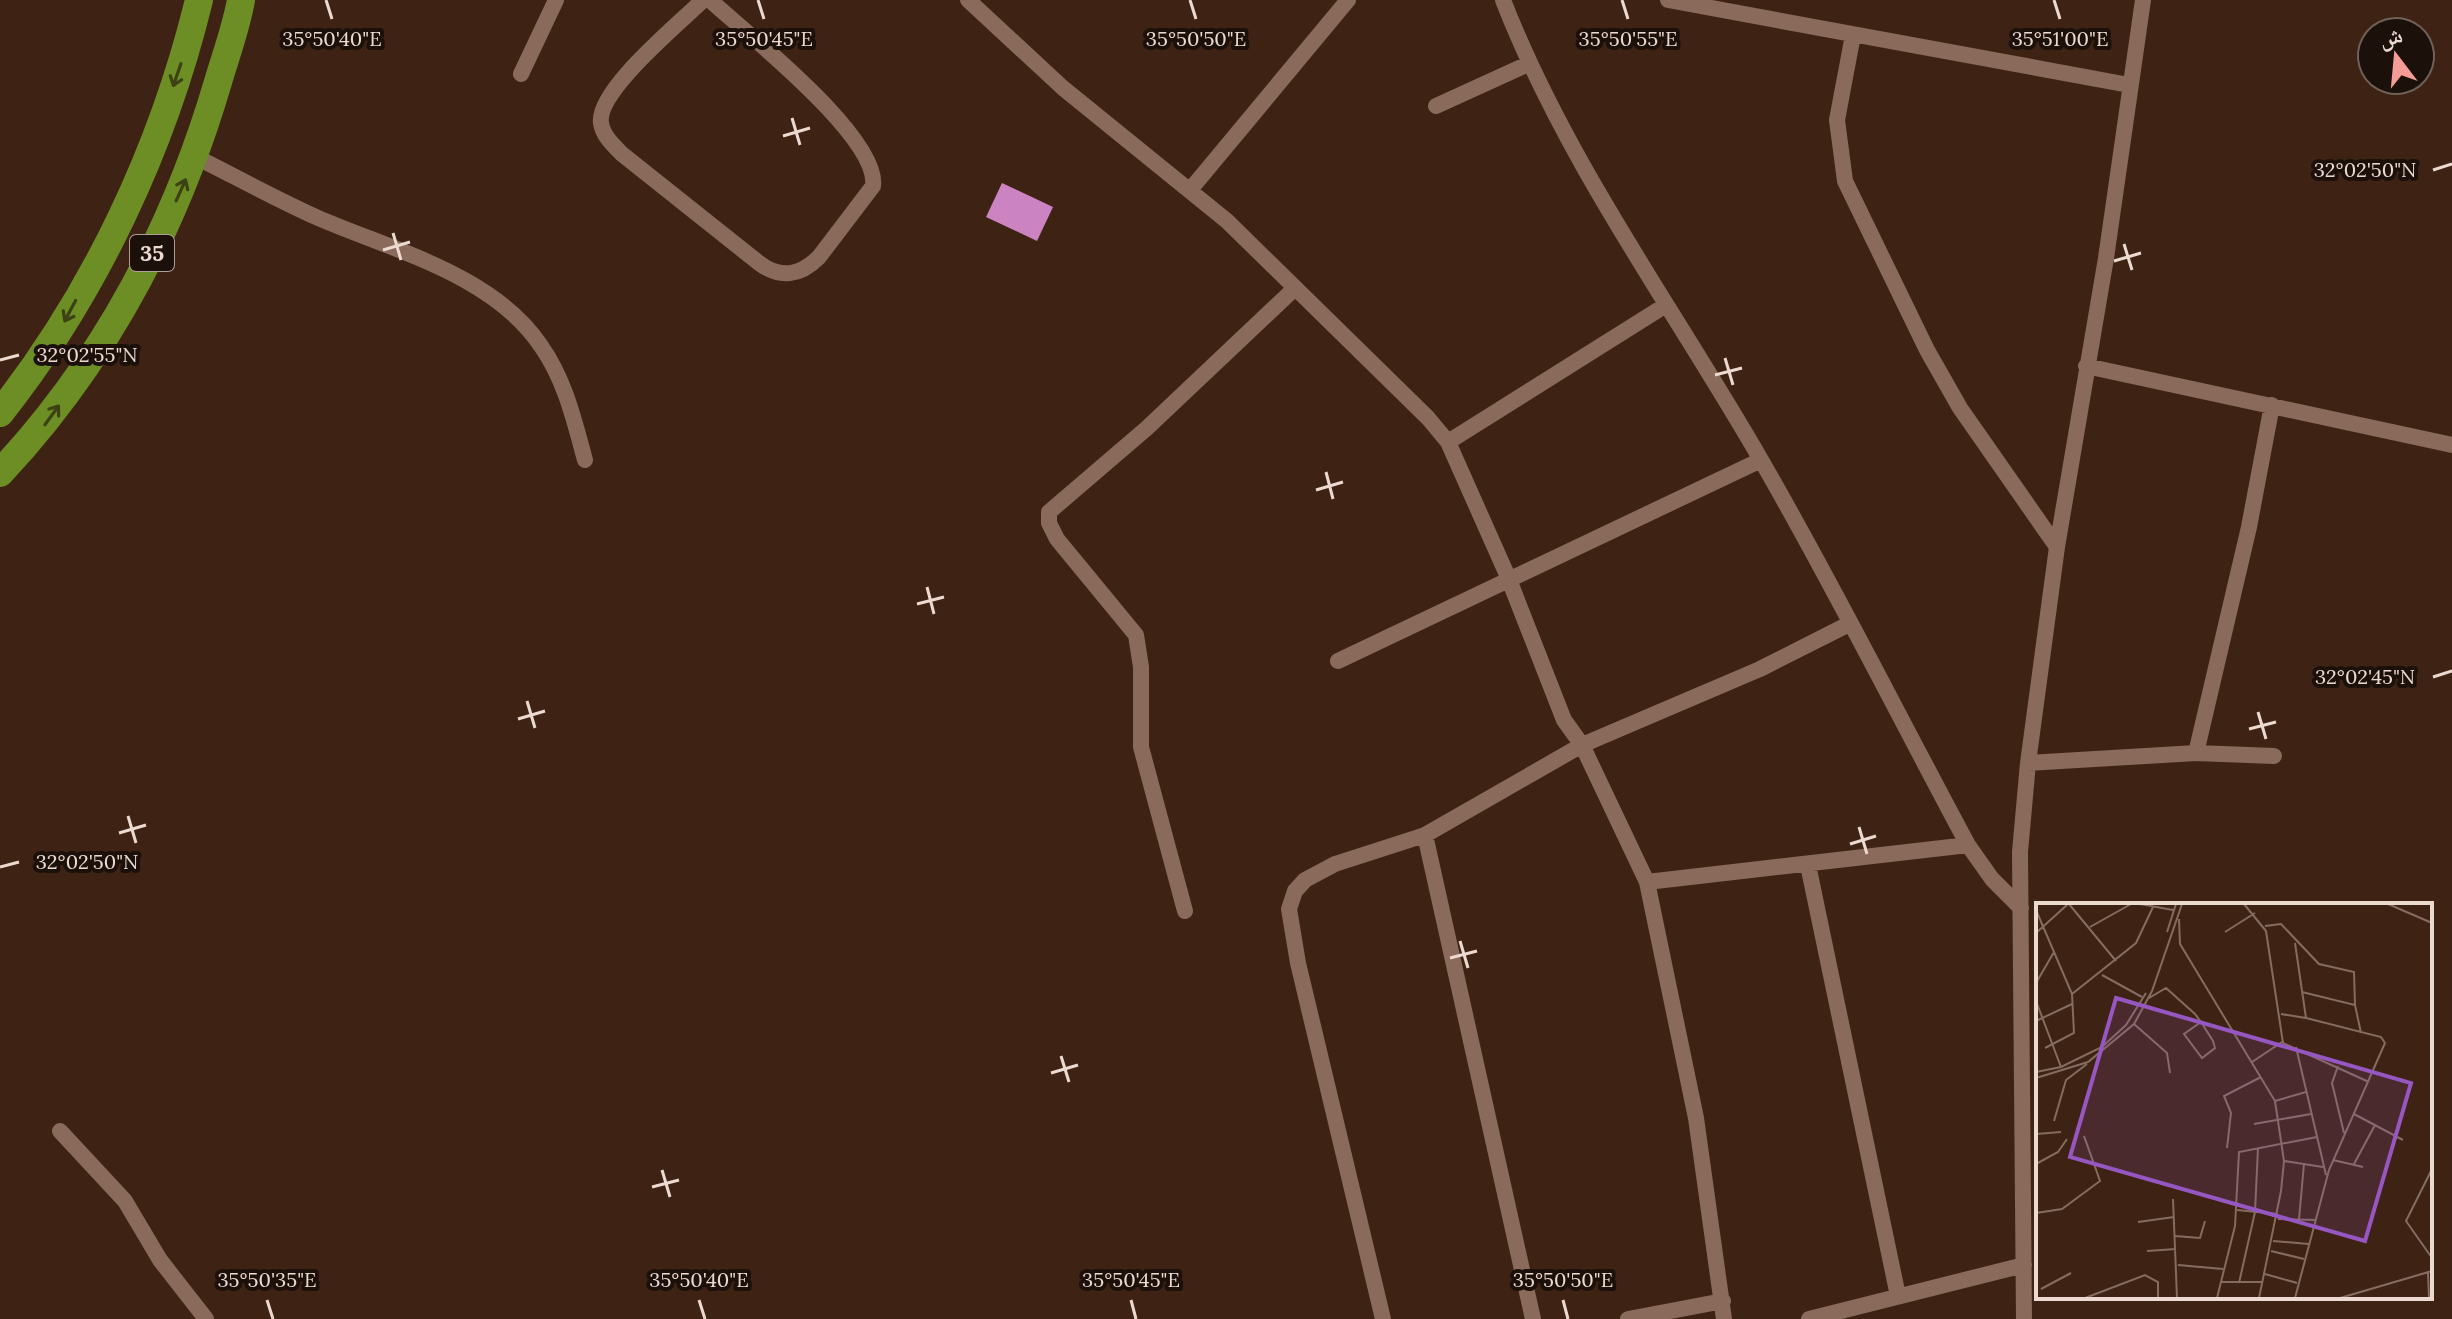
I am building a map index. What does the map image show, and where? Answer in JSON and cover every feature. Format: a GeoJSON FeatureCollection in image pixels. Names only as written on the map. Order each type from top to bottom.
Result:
{"type":"FeatureCollection","features":[{"type":"Feature","properties":{"kind":"highway","name":"35"},"geometry":{"type":"LineString","coordinates":[[0,413],[56,337],[140,181],[190,38],[199,0]]}},
{"type":"Feature","properties":{"kind":"highway","name":"35"},"geometry":{"type":"LineString","coordinates":[[0,473],[45,425],[103,343],[143,273],[196,157],[241,0]]}},
{"type":"Feature","properties":{"kind":"street"},"geometry":{"type":"LineString","coordinates":[[521,74],[556,0]]}},
{"type":"Feature","properties":{"kind":"street"},"geometry":{"type":"LineString","coordinates":[[703,0],[627,74],[602,110],[601,123],[607,139],[622,154],[769,271],[792,274],[808,268],[819,257],[873,186],[875,174],[864,150],[839,118],[710,0]]}},
{"type":"Feature","properties":{"kind":"street"},"geometry":{"type":"LineString","coordinates":[[968,0],[1063,88],[1227,221],[1400,390],[1448,442],[1508,577],[1564,720],[1582,745],[1647,882],[1696,1118],[1724,1319]]}},
{"type":"Feature","properties":{"kind":"street"},"geometry":{"type":"LineString","coordinates":[[1190,190],[1348,0]]}},
{"type":"Feature","properties":{"kind":"street"},"geometry":{"type":"LineString","coordinates":[[1503,0],[1528,64],[1666,305],[1761,460],[1968,845],[1992,879],[2021,908]]}},
{"type":"Feature","properties":{"kind":"street"},"geometry":{"type":"LineString","coordinates":[[1668,0],[2129,85]]}},
{"type":"Feature","properties":{"kind":"street"},"geometry":{"type":"LineString","coordinates":[[2024,1319],[2020,852],[2028,763],[2057,547],[2106,258],[2143,0]]}},
{"type":"Feature","properties":{"kind":"street"},"geometry":{"type":"LineString","coordinates":[[1853,35],[1837,120],[1845,181],[1927,350],[1960,408],[2057,547]]}},
{"type":"Feature","properties":{"kind":"street"},"geometry":{"type":"LineString","coordinates":[[1436,106],[1528,64]]}},
{"type":"Feature","properties":{"kind":"street"},"geometry":{"type":"LineString","coordinates":[[196,157],[314,216],[448,272],[512,314],[541,345],[566,393],[585,460]]}},
{"type":"Feature","properties":{"kind":"street"},"geometry":{"type":"LineString","coordinates":[[1185,911],[1141,747],[1141,667],[1136,635],[1057,539],[1049,523],[1049,512],[1147,428],[1294,289]]}},
{"type":"Feature","properties":{"kind":"street"},"geometry":{"type":"LineString","coordinates":[[1448,442],[1666,305]]}},
{"type":"Feature","properties":{"kind":"street"},"geometry":{"type":"LineString","coordinates":[[2086,366],[2452,445]]}},
{"type":"Feature","properties":{"kind":"street"},"geometry":{"type":"LineString","coordinates":[[2196,753],[2249,527],[2272,405]]}},
{"type":"Feature","properties":{"kind":"street"},"geometry":{"type":"LineString","coordinates":[[1338,661],[1508,577],[1761,460]]}},
{"type":"Feature","properties":{"kind":"street"},"geometry":{"type":"LineString","coordinates":[[1383,1319],[1298,963],[1289,909],[1295,891],[1305,880],[1335,864],[1425,835],[1582,745],[1707,693],[1849,624]]}},
{"type":"Feature","properties":{"kind":"street"},"geometry":{"type":"LineString","coordinates":[[2028,763],[2196,753],[2274,756]]}},
{"type":"Feature","properties":{"kind":"street"},"geometry":{"type":"LineString","coordinates":[[1425,835],[1533,1319]]}},
{"type":"Feature","properties":{"kind":"street"},"geometry":{"type":"LineString","coordinates":[[1647,882],[1968,845]]}},
{"type":"Feature","properties":{"kind":"street"},"geometry":{"type":"LineString","coordinates":[[1808,865],[1898,1296]]}},
{"type":"Feature","properties":{"kind":"street"},"geometry":{"type":"LineString","coordinates":[[60,1131],[125,1201],[160,1260],[206,1319]]}},
{"type":"Feature","properties":{"kind":"street"},"geometry":{"type":"LineString","coordinates":[[1809,1319],[2024,1265]]}},
{"type":"Feature","properties":{"kind":"street"},"geometry":{"type":"LineString","coordinates":[[1628,1319],[1723,1301]]}},
{"type":"Feature","properties":{"kind":"building"},"geometry":{"type":"Polygon","coordinates":[[[1002,183],[1053,207],[1037,241],[986,217],[1002,183]]]}}]}
